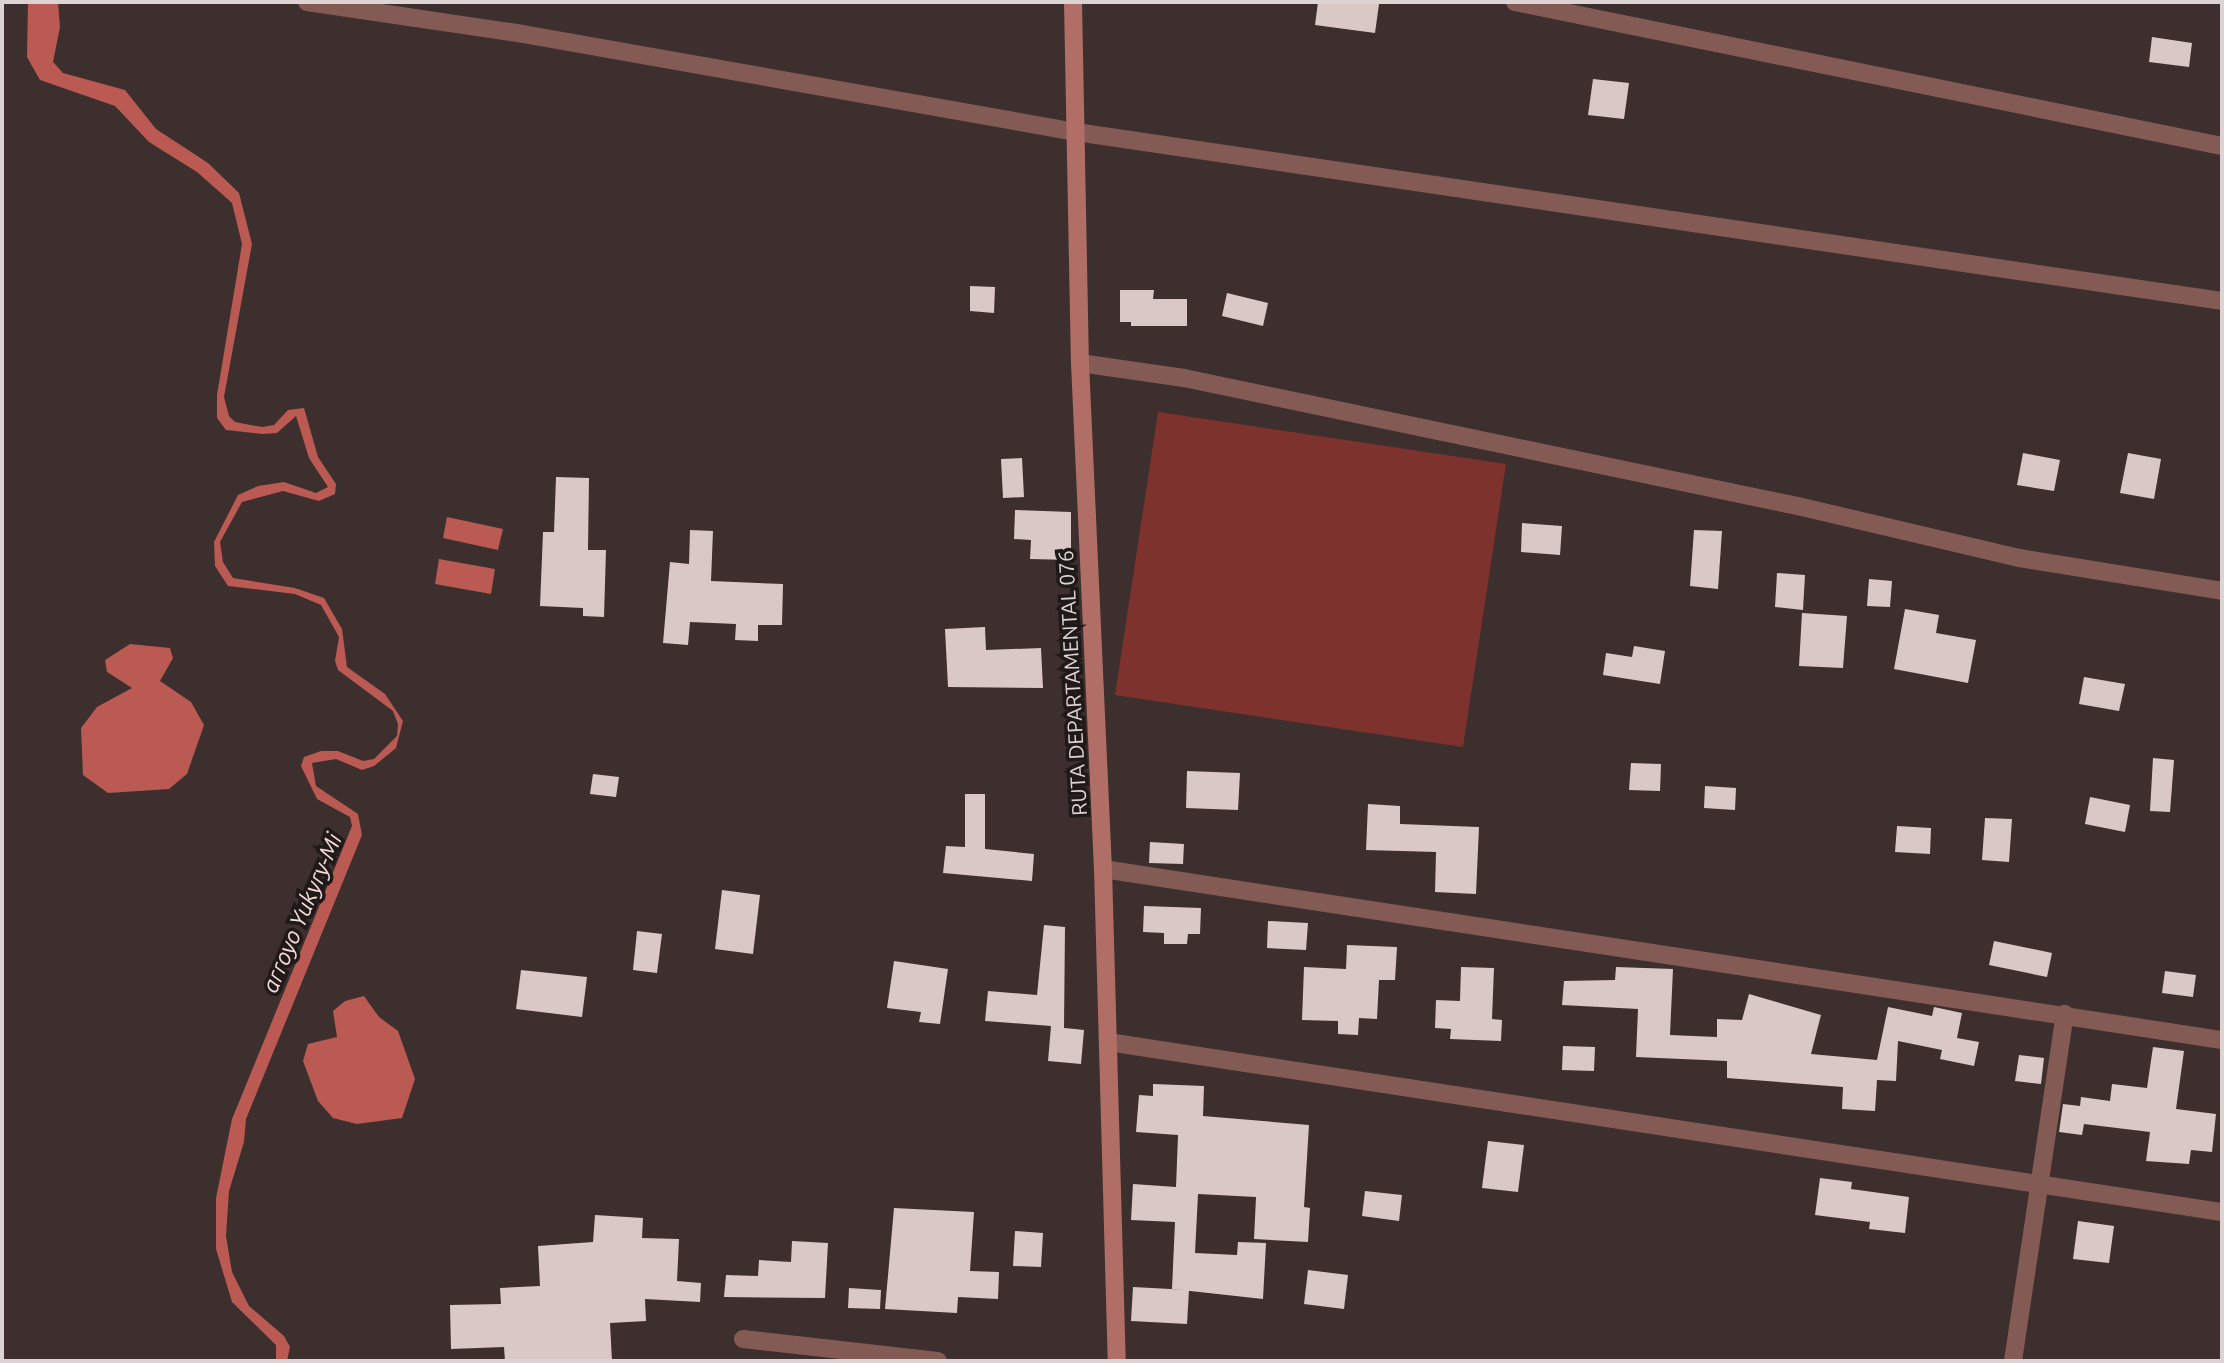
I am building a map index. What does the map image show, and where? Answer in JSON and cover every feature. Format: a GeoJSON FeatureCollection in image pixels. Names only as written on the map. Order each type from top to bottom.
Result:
{"type":"FeatureCollection","features":[{"type":"Feature","properties":{"kind":"main road","name":"RUTA DEPARTAMENTAL 076"},"geometry":{"type":"LineString","coordinates":[[1073,2],[1080,363],[1103,869],[1117,1361]]}},
{"type":"Feature","properties":{"kind":"street"},"geometry":{"type":"LineString","coordinates":[[307,2],[523,34],[1076,132],[2222,302]]}},
{"type":"Feature","properties":{"kind":"street"},"geometry":{"type":"LineString","coordinates":[[1515,2],[2222,146]]}},
{"type":"Feature","properties":{"kind":"street"},"geometry":{"type":"LineString","coordinates":[[1080,363],[1184,378],[2019,558],[2222,591]]}},
{"type":"Feature","properties":{"kind":"street"},"geometry":{"type":"LineString","coordinates":[[1103,869],[2222,1040]]}},
{"type":"Feature","properties":{"kind":"street"},"geometry":{"type":"LineString","coordinates":[[2013,1361],[2065,1014]]}},
{"type":"Feature","properties":{"kind":"street"},"geometry":{"type":"LineString","coordinates":[[1108,1042],[2222,1212]]}},
{"type":"Feature","properties":{"kind":"street"},"geometry":{"type":"LineString","coordinates":[[743,1339],[938,1361]]}},
{"type":"Feature","properties":{"kind":"shaded area"},"geometry":{"type":"Polygon","coordinates":[[[28,2],[58,2],[60,27],[53,62],[63,73],[125,90],[156,129],[208,163],[239,193],[252,244],[224,397],[229,416],[235,422],[262,427],[274,425],[288,410],[304,408],[318,457],[336,484],[335,494],[319,501],[283,491],[242,502],[220,542],[223,562],[233,578],[295,588],[324,598],[342,629],[347,667],[385,694],[403,721],[396,748],[374,766],[362,770],[336,759],[312,763],[316,786],[358,814],[362,835],[246,1119],[244,1142],[229,1191],[226,1236],[232,1272],[249,1306],[284,1336],[290,1347],[287,1361],[276,1361],[276,1345],[232,1302],[216,1249],[216,1198],[232,1119],[352,826],[350,817],[317,799],[301,766],[304,757],[321,751],[338,751],[363,761],[374,759],[397,736],[398,724],[393,711],[338,670],[335,661],[339,637],[321,605],[295,594],[228,586],[215,566],[214,542],[238,495],[258,486],[284,482],[316,493],[328,487],[309,458],[296,416],[277,433],[262,434],[226,430],[217,418],[217,395],[242,244],[232,203],[197,172],[149,142],[115,106],[40,80],[27,57],[28,2]]]}},
{"type":"Feature","properties":{"kind":"shaded area"},"geometry":{"type":"Polygon","coordinates":[[[1158,412],[1506,464],[1463,747],[1115,695],[1158,412]]]}},
{"type":"Feature","properties":{"kind":"shaded area"},"geometry":{"type":"Polygon","coordinates":[[[447,517],[503,529],[498,550],[443,538],[447,517]]]}},
{"type":"Feature","properties":{"kind":"shaded area"},"geometry":{"type":"Polygon","coordinates":[[[439,559],[495,569],[491,594],[435,584],[439,559]]]}},
{"type":"Feature","properties":{"kind":"shaded area"},"geometry":{"type":"Polygon","coordinates":[[[130,644],[170,648],[173,658],[160,681],[191,702],[204,725],[187,774],[169,789],[108,793],[83,775],[81,728],[97,707],[132,688],[107,672],[105,660],[130,644]]]}},
{"type":"Feature","properties":{"kind":"shaded area"},"geometry":{"type":"Polygon","coordinates":[[[364,996],[379,1017],[398,1031],[415,1079],[402,1118],[357,1124],[333,1118],[318,1101],[303,1061],[308,1044],[337,1037],[333,1011],[345,1001],[364,996]]]}},
{"type":"Feature","properties":{"kind":"building"},"geometry":{"type":"Polygon","coordinates":[[[1318,2],[1379,4],[1375,33],[1315,25],[1318,2]]]}},
{"type":"Feature","properties":{"kind":"building"},"geometry":{"type":"Polygon","coordinates":[[[2152,37],[2192,43],[2189,67],[2149,62],[2152,37]]]}},
{"type":"Feature","properties":{"kind":"building"},"geometry":{"type":"Polygon","coordinates":[[[1593,79],[1629,83],[1624,119],[1588,115],[1593,79]]]}},
{"type":"Feature","properties":{"kind":"building"},"geometry":{"type":"Polygon","coordinates":[[[970,286],[995,287],[994,313],[970,311],[970,286]]]}},
{"type":"Feature","properties":{"kind":"building"},"geometry":{"type":"Polygon","coordinates":[[[1120,290],[1154,290],[1153,299],[1187,299],[1187,326],[1131,326],[1131,322],[1120,322],[1120,290]]]}},
{"type":"Feature","properties":{"kind":"building"},"geometry":{"type":"Polygon","coordinates":[[[1227,293],[1268,303],[1263,326],[1222,316],[1227,293]]]}},
{"type":"Feature","properties":{"kind":"building"},"geometry":{"type":"Polygon","coordinates":[[[2023,453],[2060,460],[2054,491],[2017,485],[2023,453]]]}},
{"type":"Feature","properties":{"kind":"building"},"geometry":{"type":"Polygon","coordinates":[[[2128,453],[2161,459],[2154,499],[2120,493],[2128,453]]]}},
{"type":"Feature","properties":{"kind":"building"},"geometry":{"type":"Polygon","coordinates":[[[1022,458],[1024,497],[1003,498],[1001,459],[1022,458]]]}},
{"type":"Feature","properties":{"kind":"building"},"geometry":{"type":"Polygon","coordinates":[[[556,477],[589,478],[588,550],[606,550],[604,617],[583,616],[583,608],[540,606],[543,532],[554,532],[556,477]]]}},
{"type":"Feature","properties":{"kind":"building"},"geometry":{"type":"Polygon","coordinates":[[[1015,510],[1071,512],[1071,560],[1030,559],[1031,540],[1014,539],[1015,510]]]}},
{"type":"Feature","properties":{"kind":"building"},"geometry":{"type":"Polygon","coordinates":[[[1522,523],[1562,526],[1560,555],[1521,552],[1522,523]]]}},
{"type":"Feature","properties":{"kind":"building"},"geometry":{"type":"Polygon","coordinates":[[[690,530],[713,531],[711,581],[783,584],[782,625],[758,625],[758,641],[735,640],[736,624],[690,622],[688,645],[663,643],[670,562],[689,564],[690,530]]]}},
{"type":"Feature","properties":{"kind":"building"},"geometry":{"type":"Polygon","coordinates":[[[1694,530],[1722,531],[1718,589],[1690,586],[1694,530]]]}},
{"type":"Feature","properties":{"kind":"building"},"geometry":{"type":"Polygon","coordinates":[[[1777,573],[1805,575],[1803,610],[1775,607],[1777,573]]]}},
{"type":"Feature","properties":{"kind":"building"},"geometry":{"type":"Polygon","coordinates":[[[1869,579],[1892,581],[1890,607],[1867,606],[1869,579]]]}},
{"type":"Feature","properties":{"kind":"building"},"geometry":{"type":"Polygon","coordinates":[[[1905,609],[1939,615],[1936,633],[1976,640],[1968,683],[1894,669],[1905,609]]]}},
{"type":"Feature","properties":{"kind":"building"},"geometry":{"type":"Polygon","coordinates":[[[1802,613],[1847,616],[1843,668],[1799,666],[1802,613]]]}},
{"type":"Feature","properties":{"kind":"building"},"geometry":{"type":"Polygon","coordinates":[[[985,627],[986,650],[1041,648],[1043,688],[948,687],[945,629],[985,627]]]}},
{"type":"Feature","properties":{"kind":"building"},"geometry":{"type":"Polygon","coordinates":[[[1634,646],[1665,651],[1660,684],[1603,675],[1606,653],[1632,657],[1634,646]]]}},
{"type":"Feature","properties":{"kind":"building"},"geometry":{"type":"Polygon","coordinates":[[[2084,677],[2125,684],[2119,711],[2079,704],[2084,677]]]}},
{"type":"Feature","properties":{"kind":"building"},"geometry":{"type":"Polygon","coordinates":[[[2153,758],[2174,760],[2170,812],[2150,811],[2153,758]]]}},
{"type":"Feature","properties":{"kind":"building"},"geometry":{"type":"Polygon","coordinates":[[[1631,763],[1661,764],[1660,791],[1629,790],[1631,763]]]}},
{"type":"Feature","properties":{"kind":"building"},"geometry":{"type":"Polygon","coordinates":[[[1187,771],[1240,773],[1238,810],[1186,808],[1187,771]]]}},
{"type":"Feature","properties":{"kind":"building"},"geometry":{"type":"Polygon","coordinates":[[[593,774],[619,777],[616,797],[590,794],[593,774]]]}},
{"type":"Feature","properties":{"kind":"building"},"geometry":{"type":"Polygon","coordinates":[[[1705,786],[1736,788],[1735,810],[1704,808],[1705,786]]]}},
{"type":"Feature","properties":{"kind":"building"},"geometry":{"type":"Polygon","coordinates":[[[965,794],[985,794],[985,849],[1034,854],[1032,881],[943,873],[946,846],[965,847],[965,794]]]}},
{"type":"Feature","properties":{"kind":"building"},"geometry":{"type":"Polygon","coordinates":[[[2090,797],[2130,805],[2125,832],[2085,824],[2090,797]]]}},
{"type":"Feature","properties":{"kind":"building"},"geometry":{"type":"Polygon","coordinates":[[[1368,804],[1400,806],[1400,824],[1479,827],[1476,894],[1435,892],[1436,852],[1366,850],[1368,804]]]}},
{"type":"Feature","properties":{"kind":"building"},"geometry":{"type":"Polygon","coordinates":[[[1985,818],[2012,819],[2009,862],[1982,860],[1985,818]]]}},
{"type":"Feature","properties":{"kind":"building"},"geometry":{"type":"Polygon","coordinates":[[[1897,826],[1931,828],[1930,854],[1895,852],[1897,826]]]}},
{"type":"Feature","properties":{"kind":"building"},"geometry":{"type":"Polygon","coordinates":[[[1150,842],[1184,844],[1183,864],[1149,863],[1150,842]]]}},
{"type":"Feature","properties":{"kind":"building"},"geometry":{"type":"Polygon","coordinates":[[[722,890],[760,895],[753,954],[715,949],[722,890]]]}},
{"type":"Feature","properties":{"kind":"building"},"geometry":{"type":"Polygon","coordinates":[[[1144,906],[1201,908],[1200,934],[1188,934],[1187,944],[1164,944],[1164,933],[1143,932],[1144,906]]]}},
{"type":"Feature","properties":{"kind":"building"},"geometry":{"type":"Polygon","coordinates":[[[1268,921],[1308,923],[1306,950],[1267,948],[1268,921]]]}},
{"type":"Feature","properties":{"kind":"building"},"geometry":{"type":"Polygon","coordinates":[[[1044,925],[1065,927],[1064,1028],[1084,1030],[1081,1064],[1048,1061],[1051,1026],[985,1021],[988,991],[1037,995],[1044,925]]]}},
{"type":"Feature","properties":{"kind":"building"},"geometry":{"type":"Polygon","coordinates":[[[637,931],[662,934],[657,973],[633,970],[637,931]]]}},
{"type":"Feature","properties":{"kind":"building"},"geometry":{"type":"Polygon","coordinates":[[[1994,941],[2052,953],[2047,977],[1989,965],[1994,941]]]}},
{"type":"Feature","properties":{"kind":"building"},"geometry":{"type":"Polygon","coordinates":[[[1347,945],[1397,947],[1395,980],[1379,980],[1377,1019],[1359,1018],[1358,1035],[1338,1034],[1338,1021],[1302,1020],[1304,967],[1346,969],[1347,945]]]}},
{"type":"Feature","properties":{"kind":"building"},"geometry":{"type":"Polygon","coordinates":[[[894,961],[948,969],[940,1024],[919,1022],[921,1012],[887,1008],[894,961]]]}},
{"type":"Feature","properties":{"kind":"building"},"geometry":{"type":"Polygon","coordinates":[[[1461,967],[1494,968],[1492,1019],[1502,1020],[1501,1041],[1450,1039],[1451,1029],[1435,1028],[1436,1000],[1460,1001],[1461,967]]]}},
{"type":"Feature","properties":{"kind":"building"},"geometry":{"type":"Polygon","coordinates":[[[1616,967],[1673,969],[1670,1035],[1717,1037],[1717,1019],[1742,1020],[1749,994],[1821,1015],[1811,1054],[1877,1060],[1888,1007],[1932,1016],[1934,1007],[1962,1013],[1957,1038],[1979,1042],[1974,1066],[1940,1059],[1942,1050],[1898,1041],[1896,1081],[1877,1080],[1875,1111],[1842,1109],[1843,1087],[1727,1078],[1727,1061],[1636,1057],[1638,1009],[1562,1005],[1564,981],[1615,980],[1616,967]]]}},
{"type":"Feature","properties":{"kind":"building"},"geometry":{"type":"Polygon","coordinates":[[[521,970],[587,977],[582,1017],[516,1009],[521,970]]]}},
{"type":"Feature","properties":{"kind":"building"},"geometry":{"type":"Polygon","coordinates":[[[2165,971],[2196,975],[2193,997],[2162,993],[2165,971]]]}},
{"type":"Feature","properties":{"kind":"building"},"geometry":{"type":"Polygon","coordinates":[[[1563,1046],[1595,1047],[1594,1071],[1562,1070],[1563,1046]]]}},
{"type":"Feature","properties":{"kind":"building"},"geometry":{"type":"Polygon","coordinates":[[[2153,1047],[2184,1051],[2176,1109],[2216,1114],[2212,1152],[2191,1150],[2189,1164],[2146,1161],[2150,1132],[2084,1124],[2082,1135],[2059,1132],[2063,1104],[2080,1106],[2081,1097],[2110,1101],[2112,1084],[2147,1088],[2153,1047]]]}},
{"type":"Feature","properties":{"kind":"building"},"geometry":{"type":"Polygon","coordinates":[[[2019,1055],[2044,1058],[2041,1084],[2015,1081],[2019,1055]]]}},
{"type":"Feature","properties":{"kind":"building"},"geometry":{"type":"Polygon","coordinates":[[[1153,1084],[1204,1086],[1203,1116],[1309,1125],[1304,1207],[1310,1208],[1308,1242],[1254,1239],[1256,1197],[1198,1194],[1195,1253],[1237,1255],[1238,1242],[1266,1243],[1263,1299],[1172,1289],[1175,1222],[1131,1220],[1133,1184],[1176,1187],[1178,1135],[1136,1132],[1139,1095],[1153,1096],[1153,1084]]]}},
{"type":"Feature","properties":{"kind":"building"},"geometry":{"type":"Polygon","coordinates":[[[1488,1141],[1524,1145],[1518,1192],[1482,1188],[1488,1141]]]}},
{"type":"Feature","properties":{"kind":"building"},"geometry":{"type":"Polygon","coordinates":[[[1820,1178],[1852,1182],[1851,1189],[1909,1197],[1905,1233],[1869,1229],[1870,1222],[1815,1215],[1820,1178]]]}},
{"type":"Feature","properties":{"kind":"building"},"geometry":{"type":"Polygon","coordinates":[[[1365,1191],[1402,1195],[1399,1221],[1362,1216],[1365,1191]]]}},
{"type":"Feature","properties":{"kind":"building"},"geometry":{"type":"Polygon","coordinates":[[[894,1208],[974,1212],[970,1271],[999,1272],[998,1299],[958,1297],[957,1313],[885,1309],[894,1208]]]}},
{"type":"Feature","properties":{"kind":"building"},"geometry":{"type":"Polygon","coordinates":[[[595,1215],[643,1218],[642,1238],[679,1239],[677,1281],[701,1283],[700,1302],[645,1299],[646,1321],[610,1323],[612,1361],[505,1361],[504,1347],[451,1349],[450,1305],[501,1304],[500,1288],[540,1286],[538,1246],[593,1242],[595,1215]]]}},
{"type":"Feature","properties":{"kind":"building"},"geometry":{"type":"Polygon","coordinates":[[[2078,1221],[2114,1226],[2109,1263],[2073,1259],[2078,1221]]]}},
{"type":"Feature","properties":{"kind":"building"},"geometry":{"type":"Polygon","coordinates":[[[1015,1231],[1043,1233],[1041,1267],[1013,1266],[1015,1231]]]}},
{"type":"Feature","properties":{"kind":"building"},"geometry":{"type":"Polygon","coordinates":[[[792,1241],[828,1243],[825,1298],[724,1297],[726,1275],[758,1276],[759,1260],[791,1262],[792,1241]]]}},
{"type":"Feature","properties":{"kind":"building"},"geometry":{"type":"Polygon","coordinates":[[[1308,1270],[1348,1275],[1344,1309],[1304,1304],[1308,1270]]]}},
{"type":"Feature","properties":{"kind":"building"},"geometry":{"type":"Polygon","coordinates":[[[1133,1287],[1189,1290],[1187,1324],[1131,1321],[1133,1287]]]}},
{"type":"Feature","properties":{"kind":"building"},"geometry":{"type":"Polygon","coordinates":[[[849,1288],[881,1290],[880,1309],[848,1308],[849,1288]]]}},
{"type":"Feature","properties":{"kind":"water label","name":"arroyo Yukyry-Mi"},"geometry":{"type":"Point","coordinates":[302,913]}}]}
